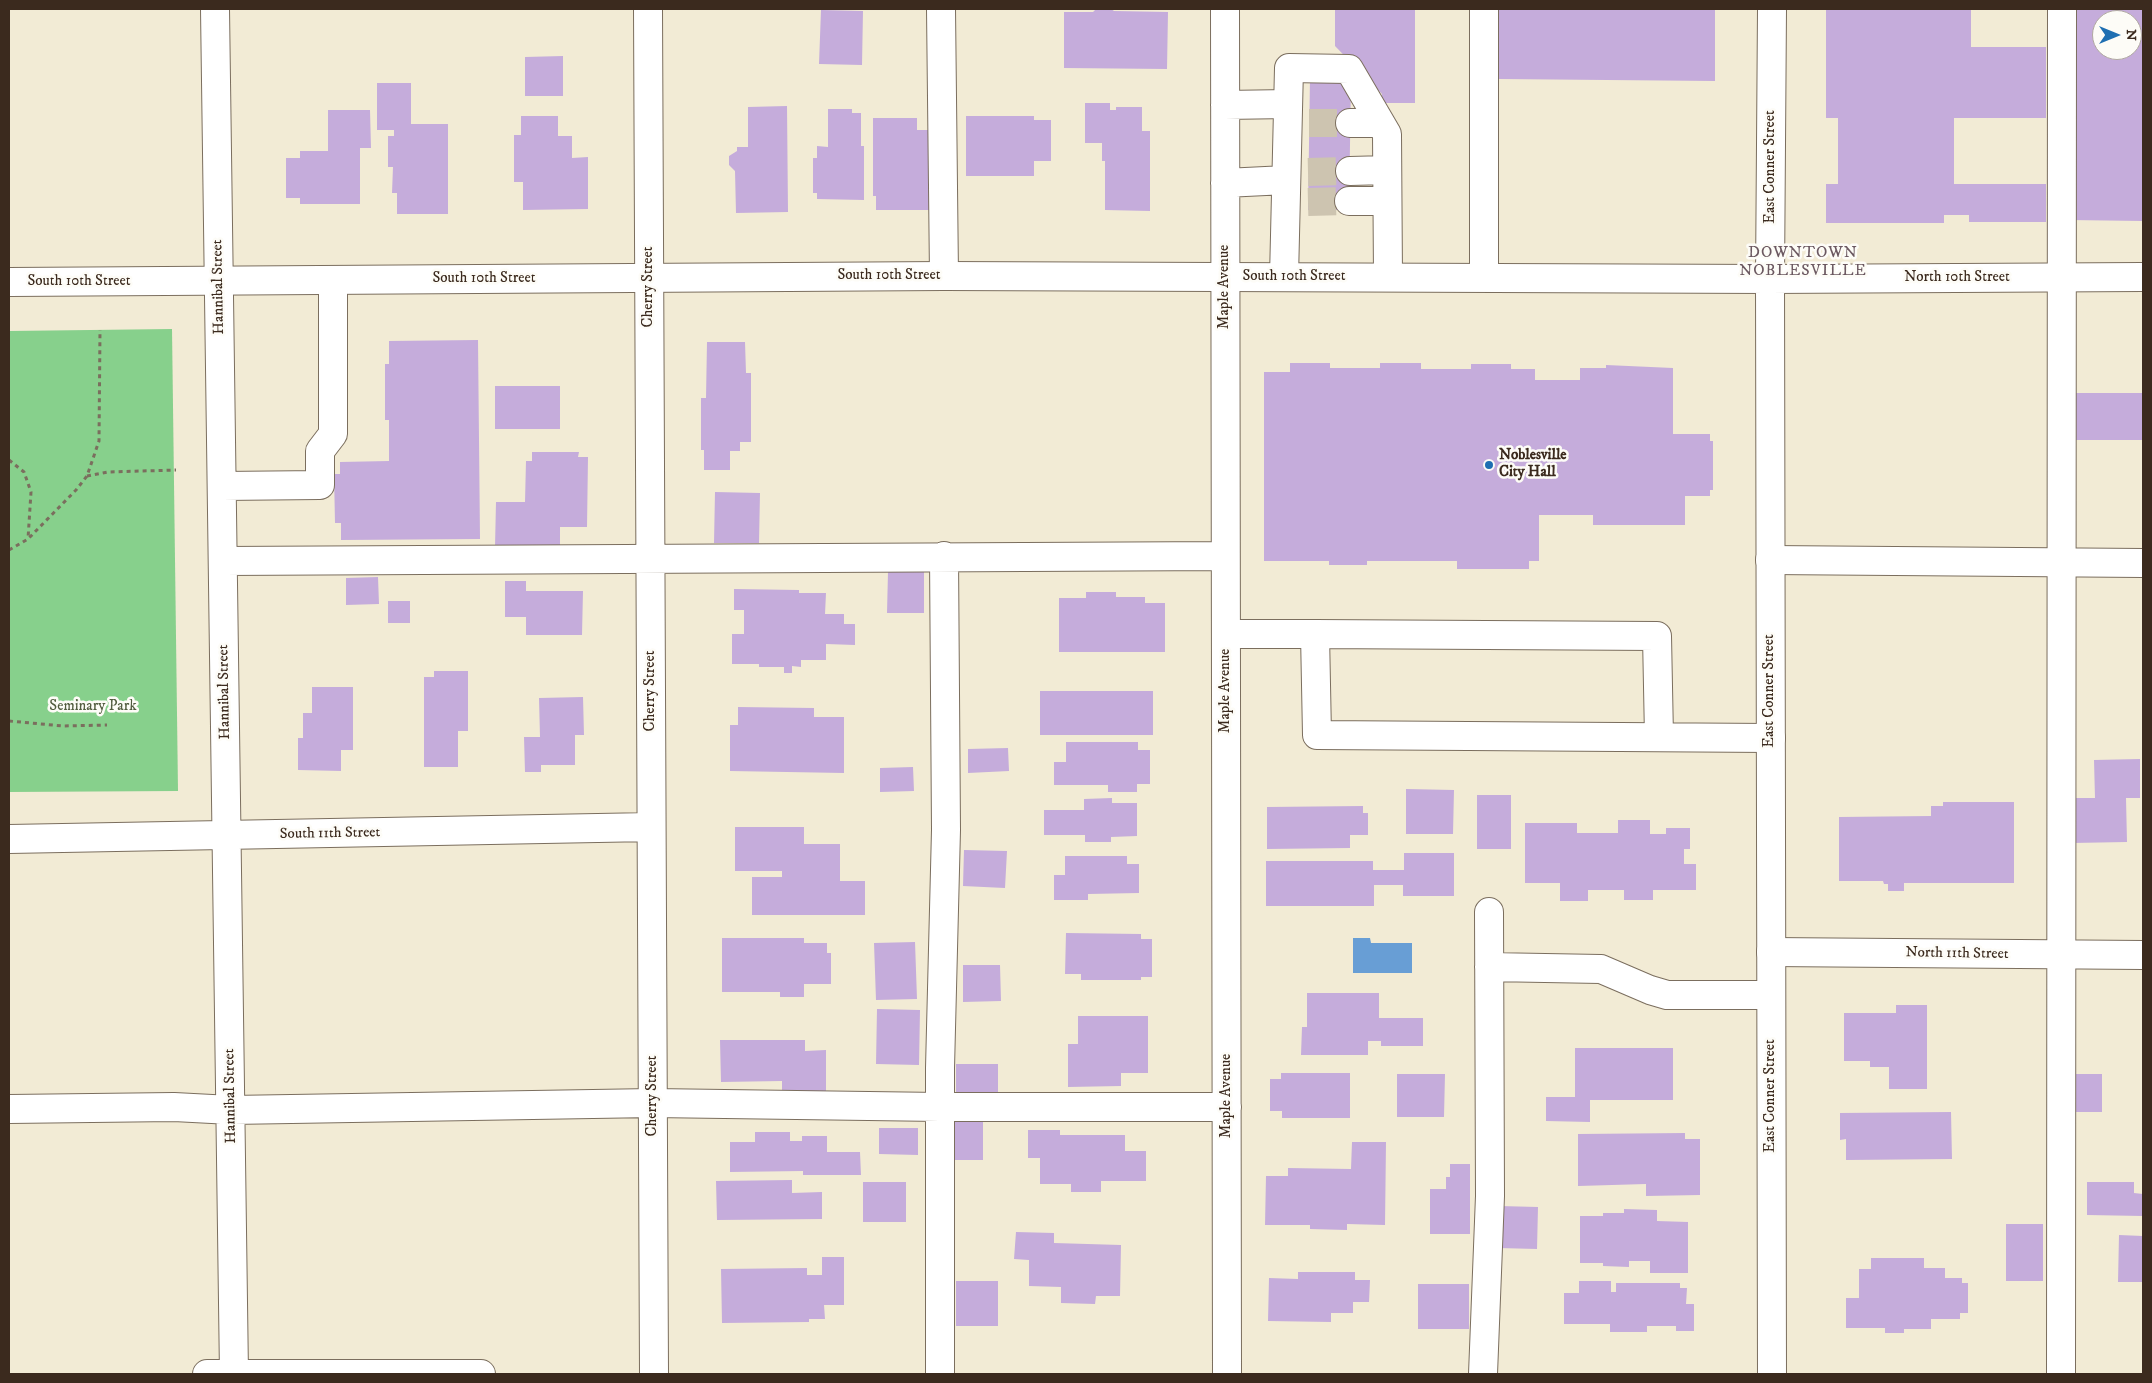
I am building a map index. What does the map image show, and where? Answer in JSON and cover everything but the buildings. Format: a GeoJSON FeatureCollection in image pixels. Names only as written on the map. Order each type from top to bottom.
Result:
{"type":"FeatureCollection","features":[{"type":"Feature","properties":{"kind":"street","name":"Hannibal Street"},"geometry":{"type":"LineString","coordinates":[[215,9],[234,1374]]}},
{"type":"Feature","properties":{"kind":"street","name":"Cherry Street"},"geometry":{"type":"LineString","coordinates":[[648,9],[654,1374]]}},
{"type":"Feature","properties":{"kind":"street"},"geometry":{"type":"LineString","coordinates":[[941,9],[944,276]]}},
{"type":"Feature","properties":{"kind":"street","name":"Maple Avenue"},"geometry":{"type":"LineString","coordinates":[[1225,9],[1227,1374]]}},
{"type":"Feature","properties":{"kind":"street"},"geometry":{"type":"LineString","coordinates":[[1484,9],[1484,277]]}},
{"type":"Feature","properties":{"kind":"street","name":"East Conner Street"},"geometry":{"type":"LineString","coordinates":[[1772,9],[1770,279],[1772,1374]]}},
{"type":"Feature","properties":{"kind":"street"},"geometry":{"type":"LineString","coordinates":[[2061,1374],[2062,9]]}},
{"type":"Feature","properties":{"kind":"street"},"geometry":{"type":"LineString","coordinates":[[1284,277],[1295,186],[1295,117],[1289,68],[1349,69],[1387,134],[1388,277]]}},
{"type":"Feature","properties":{"kind":"street"},"geometry":{"type":"LineString","coordinates":[[1225,105],[1295,117]]}},
{"type":"Feature","properties":{"kind":"street"},"geometry":{"type":"LineString","coordinates":[[1350,123],[1380,123]]}},
{"type":"Feature","properties":{"kind":"street"},"geometry":{"type":"LineString","coordinates":[[1350,171],[1387,170]]}},
{"type":"Feature","properties":{"kind":"street"},"geometry":{"type":"LineString","coordinates":[[1225,183],[1295,186]]}},
{"type":"Feature","properties":{"kind":"street"},"geometry":{"type":"LineString","coordinates":[[1349,201],[1387,201]]}},
{"type":"Feature","properties":{"kind":"street","name":"South 10th Street"},"geometry":{"type":"LineString","coordinates":[[9,282],[944,276],[1770,279]]}},
{"type":"Feature","properties":{"kind":"street","name":"North 10th Street"},"geometry":{"type":"LineString","coordinates":[[1770,279],[2143,277]]}},
{"type":"Feature","properties":{"kind":"street"},"geometry":{"type":"LineString","coordinates":[[222,486],[320,485],[320,451],[333,434],[333,280]]}},
{"type":"Feature","properties":{"kind":"street"},"geometry":{"type":"LineString","coordinates":[[940,1374],[940,1106],[946,830],[944,556]]}},
{"type":"Feature","properties":{"kind":"street"},"geometry":{"type":"LineString","coordinates":[[223,562],[944,556],[1225,556]]}},
{"type":"Feature","properties":{"kind":"street"},"geometry":{"type":"LineString","coordinates":[[1770,560],[2143,563]]}},
{"type":"Feature","properties":{"kind":"street"},"geometry":{"type":"LineString","coordinates":[[1226,634],[1657,636],[1659,736]]}},
{"type":"Feature","properties":{"kind":"street"},"geometry":{"type":"LineString","coordinates":[[1315,634],[1317,735],[1770,738]]}},
{"type":"Feature","properties":{"kind":"street","name":"South 11th Street"},"geometry":{"type":"LineString","coordinates":[[9,839],[652,827]]}},
{"type":"Feature","properties":{"kind":"street"},"geometry":{"type":"LineString","coordinates":[[1483,1374],[1490,1196],[1489,912]]}},
{"type":"Feature","properties":{"kind":"street","name":"North 11th Street"},"geometry":{"type":"LineString","coordinates":[[1770,952],[2143,955]]}},
{"type":"Feature","properties":{"kind":"street"},"geometry":{"type":"LineString","coordinates":[[1489,967],[1601,969],[1650,990],[1667,995],[1770,995]]}},
{"type":"Feature","properties":{"kind":"street"},"geometry":{"type":"LineString","coordinates":[[9,1110],[174,1106],[231,1110],[653,1103],[1227,1106]]}},
{"type":"Feature","properties":{"kind":"street"},"geometry":{"type":"LineString","coordinates":[[207,1374],[481,1374]]}},
{"type":"Feature","properties":{"kind":"path"},"geometry":{"type":"LineString","coordinates":[[9,550],[28,539],[76,490],[86,476],[98,441],[100,330]]}},
{"type":"Feature","properties":{"kind":"path"},"geometry":{"type":"LineString","coordinates":[[9,460],[24,472],[31,492],[28,539]]}},
{"type":"Feature","properties":{"kind":"path"},"geometry":{"type":"LineString","coordinates":[[86,476],[116,471],[176,470]]}},
{"type":"Feature","properties":{"kind":"path"},"geometry":{"type":"LineString","coordinates":[[9,721],[63,726],[107,726]]}},
{"type":"Feature","properties":{"kind":"green space","name":"Seminary Park"},"geometry":{"type":"Polygon","coordinates":[[[172,329],[178,791],[9,792],[9,331],[172,329]]]}},
{"type":"Feature","properties":{"kind":"water"},"geometry":{"type":"Polygon","coordinates":[[[1353,938],[1370,938],[1371,943],[1412,943],[1412,973],[1353,973],[1353,938]]]}},
{"type":"Feature","properties":{"kind":"tunnel"},"geometry":{"type":"LineString","coordinates":[[1309,123],[1350,123]]}},
{"type":"Feature","properties":{"kind":"tunnel"},"geometry":{"type":"LineString","coordinates":[[1308,172],[1350,171]]}},
{"type":"Feature","properties":{"kind":"tunnel"},"geometry":{"type":"LineString","coordinates":[[1308,202],[1349,201]]}},
{"type":"Feature","properties":{"kind":"place","name":"Noblesville City Hall"},"geometry":{"type":"Point","coordinates":[1489,465]}},
{"type":"Feature","properties":{"kind":"district","name":"DOWNTOWN NOBLESVILLE"},"geometry":{"type":"Point","coordinates":[1803,263]}}]}
